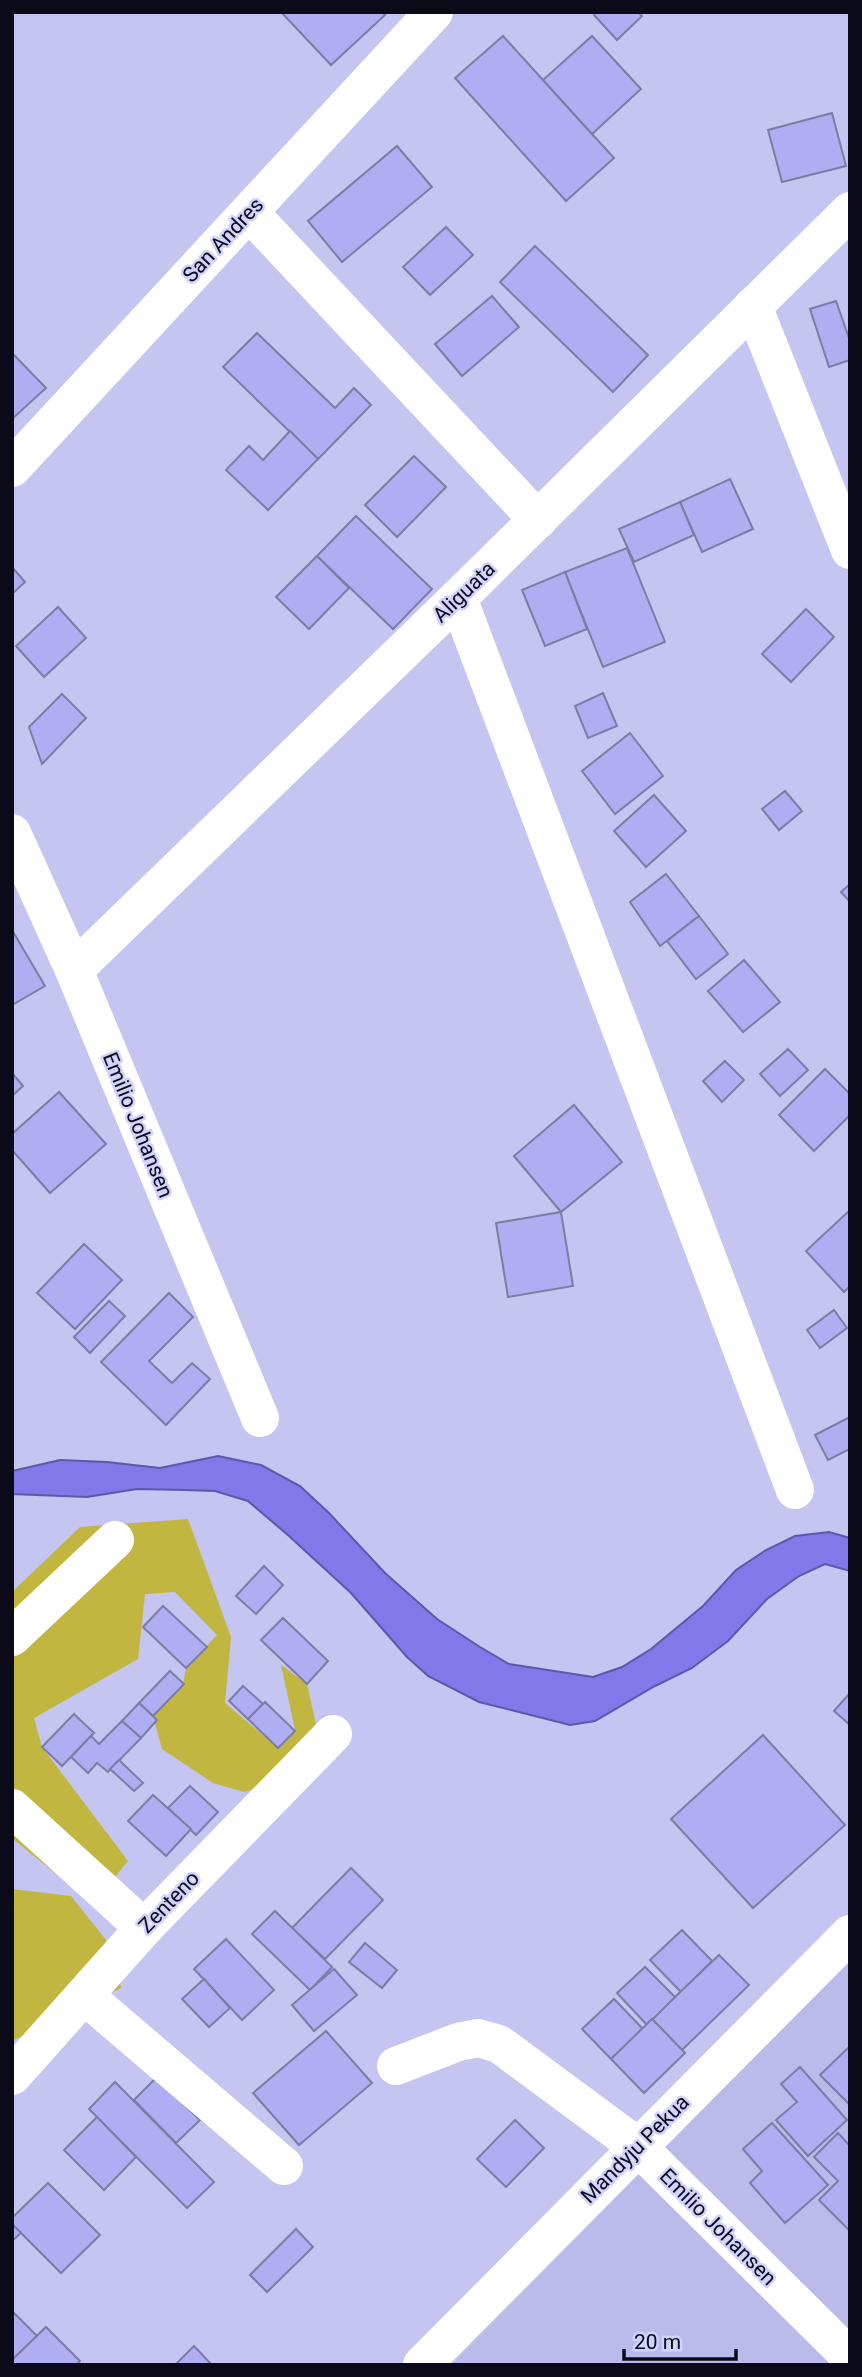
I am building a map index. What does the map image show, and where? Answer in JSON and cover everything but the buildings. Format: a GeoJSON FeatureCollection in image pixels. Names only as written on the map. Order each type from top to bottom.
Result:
{"type":"FeatureCollection","features":[{"type":"Feature","properties":{"kind":"street","name":"San Andres"},"geometry":{"type":"LineString","coordinates":[[12,468],[434,12]]}},
{"type":"Feature","properties":{"kind":"street","name":"Aliguata"},"geometry":{"type":"LineString","coordinates":[[74,970],[538,520],[850,211]]}},
{"type":"Feature","properties":{"kind":"street"},"geometry":{"type":"LineString","coordinates":[[249,212],[538,520]]}},
{"type":"Feature","properties":{"kind":"street"},"geometry":{"type":"LineString","coordinates":[[753,306],[850,550]]}},
{"type":"Feature","properties":{"kind":"street"},"geometry":{"type":"LineString","coordinates":[[458,598],[795,1490]]}},
{"type":"Feature","properties":{"kind":"street","name":"Emilio Johansen"},"geometry":{"type":"LineString","coordinates":[[12,833],[74,970],[260,1418]]}},
{"type":"Feature","properties":{"kind":"street"},"geometry":{"type":"LineString","coordinates":[[12,1637],[115,1540]]}},
{"type":"Feature","properties":{"kind":"street","name":"Zenteno"},"geometry":{"type":"LineString","coordinates":[[12,2076],[144,1928],[333,1734]]}},
{"type":"Feature","properties":{"kind":"street"},"geometry":{"type":"LineString","coordinates":[[12,1808],[144,1928]]}},
{"type":"Feature","properties":{"kind":"street","name":"Mandyju Pekua"},"geometry":{"type":"LineString","coordinates":[[422,2365],[850,1934]]}},
{"type":"Feature","properties":{"kind":"street"},"geometry":{"type":"LineString","coordinates":[[85,1996],[284,2166]]}},
{"type":"Feature","properties":{"kind":"street","name":"Emilio Johansen"},"geometry":{"type":"LineString","coordinates":[[396,2066],[458,2042],[478,2038],[499,2044],[637,2146],[850,2357]]}},
{"type":"Feature","properties":{"kind":"shaded area"},"geometry":{"type":"Polygon","coordinates":[[[218,1456],[261,1465],[300,1486],[385,1573],[437,1619],[509,1664],[593,1677],[622,1667],[651,1649],[703,1606],[736,1570],[766,1550],[795,1536],[829,1532],[850,1538],[850,1571],[825,1564],[799,1576],[767,1599],[728,1641],[692,1668],[595,1721],[570,1725],[479,1702],[428,1676],[407,1657],[351,1593],[248,1501],[215,1491],[184,1490],[137,1489],[87,1497],[12,1494],[12,1471],[60,1460],[160,1468],[218,1456]]]}},
{"type":"Feature","properties":{"kind":"shaded area"},"geometry":{"type":"Polygon","coordinates":[[[188,1519],[231,1637],[225,1703],[278,1748],[295,1730],[281,1665],[307,1684],[322,1752],[305,1777],[244,1792],[213,1783],[162,1749],[153,1716],[183,1684],[186,1668],[217,1635],[175,1592],[145,1594],[138,1659],[34,1718],[42,1747],[128,1861],[93,1904],[12,1838],[12,1592],[80,1527],[188,1519]]]}},
{"type":"Feature","properties":{"kind":"shaded area"},"geometry":{"type":"Polygon","coordinates":[[[12,1889],[71,1896],[114,1950],[121,1988],[12,2041],[12,1889]]]}},
{"type":"Feature","properties":{"kind":"shaded area"},"geometry":{"type":"Polygon","coordinates":[[[850,1959],[850,2365],[452,2365],[850,1959]]]}}]}
